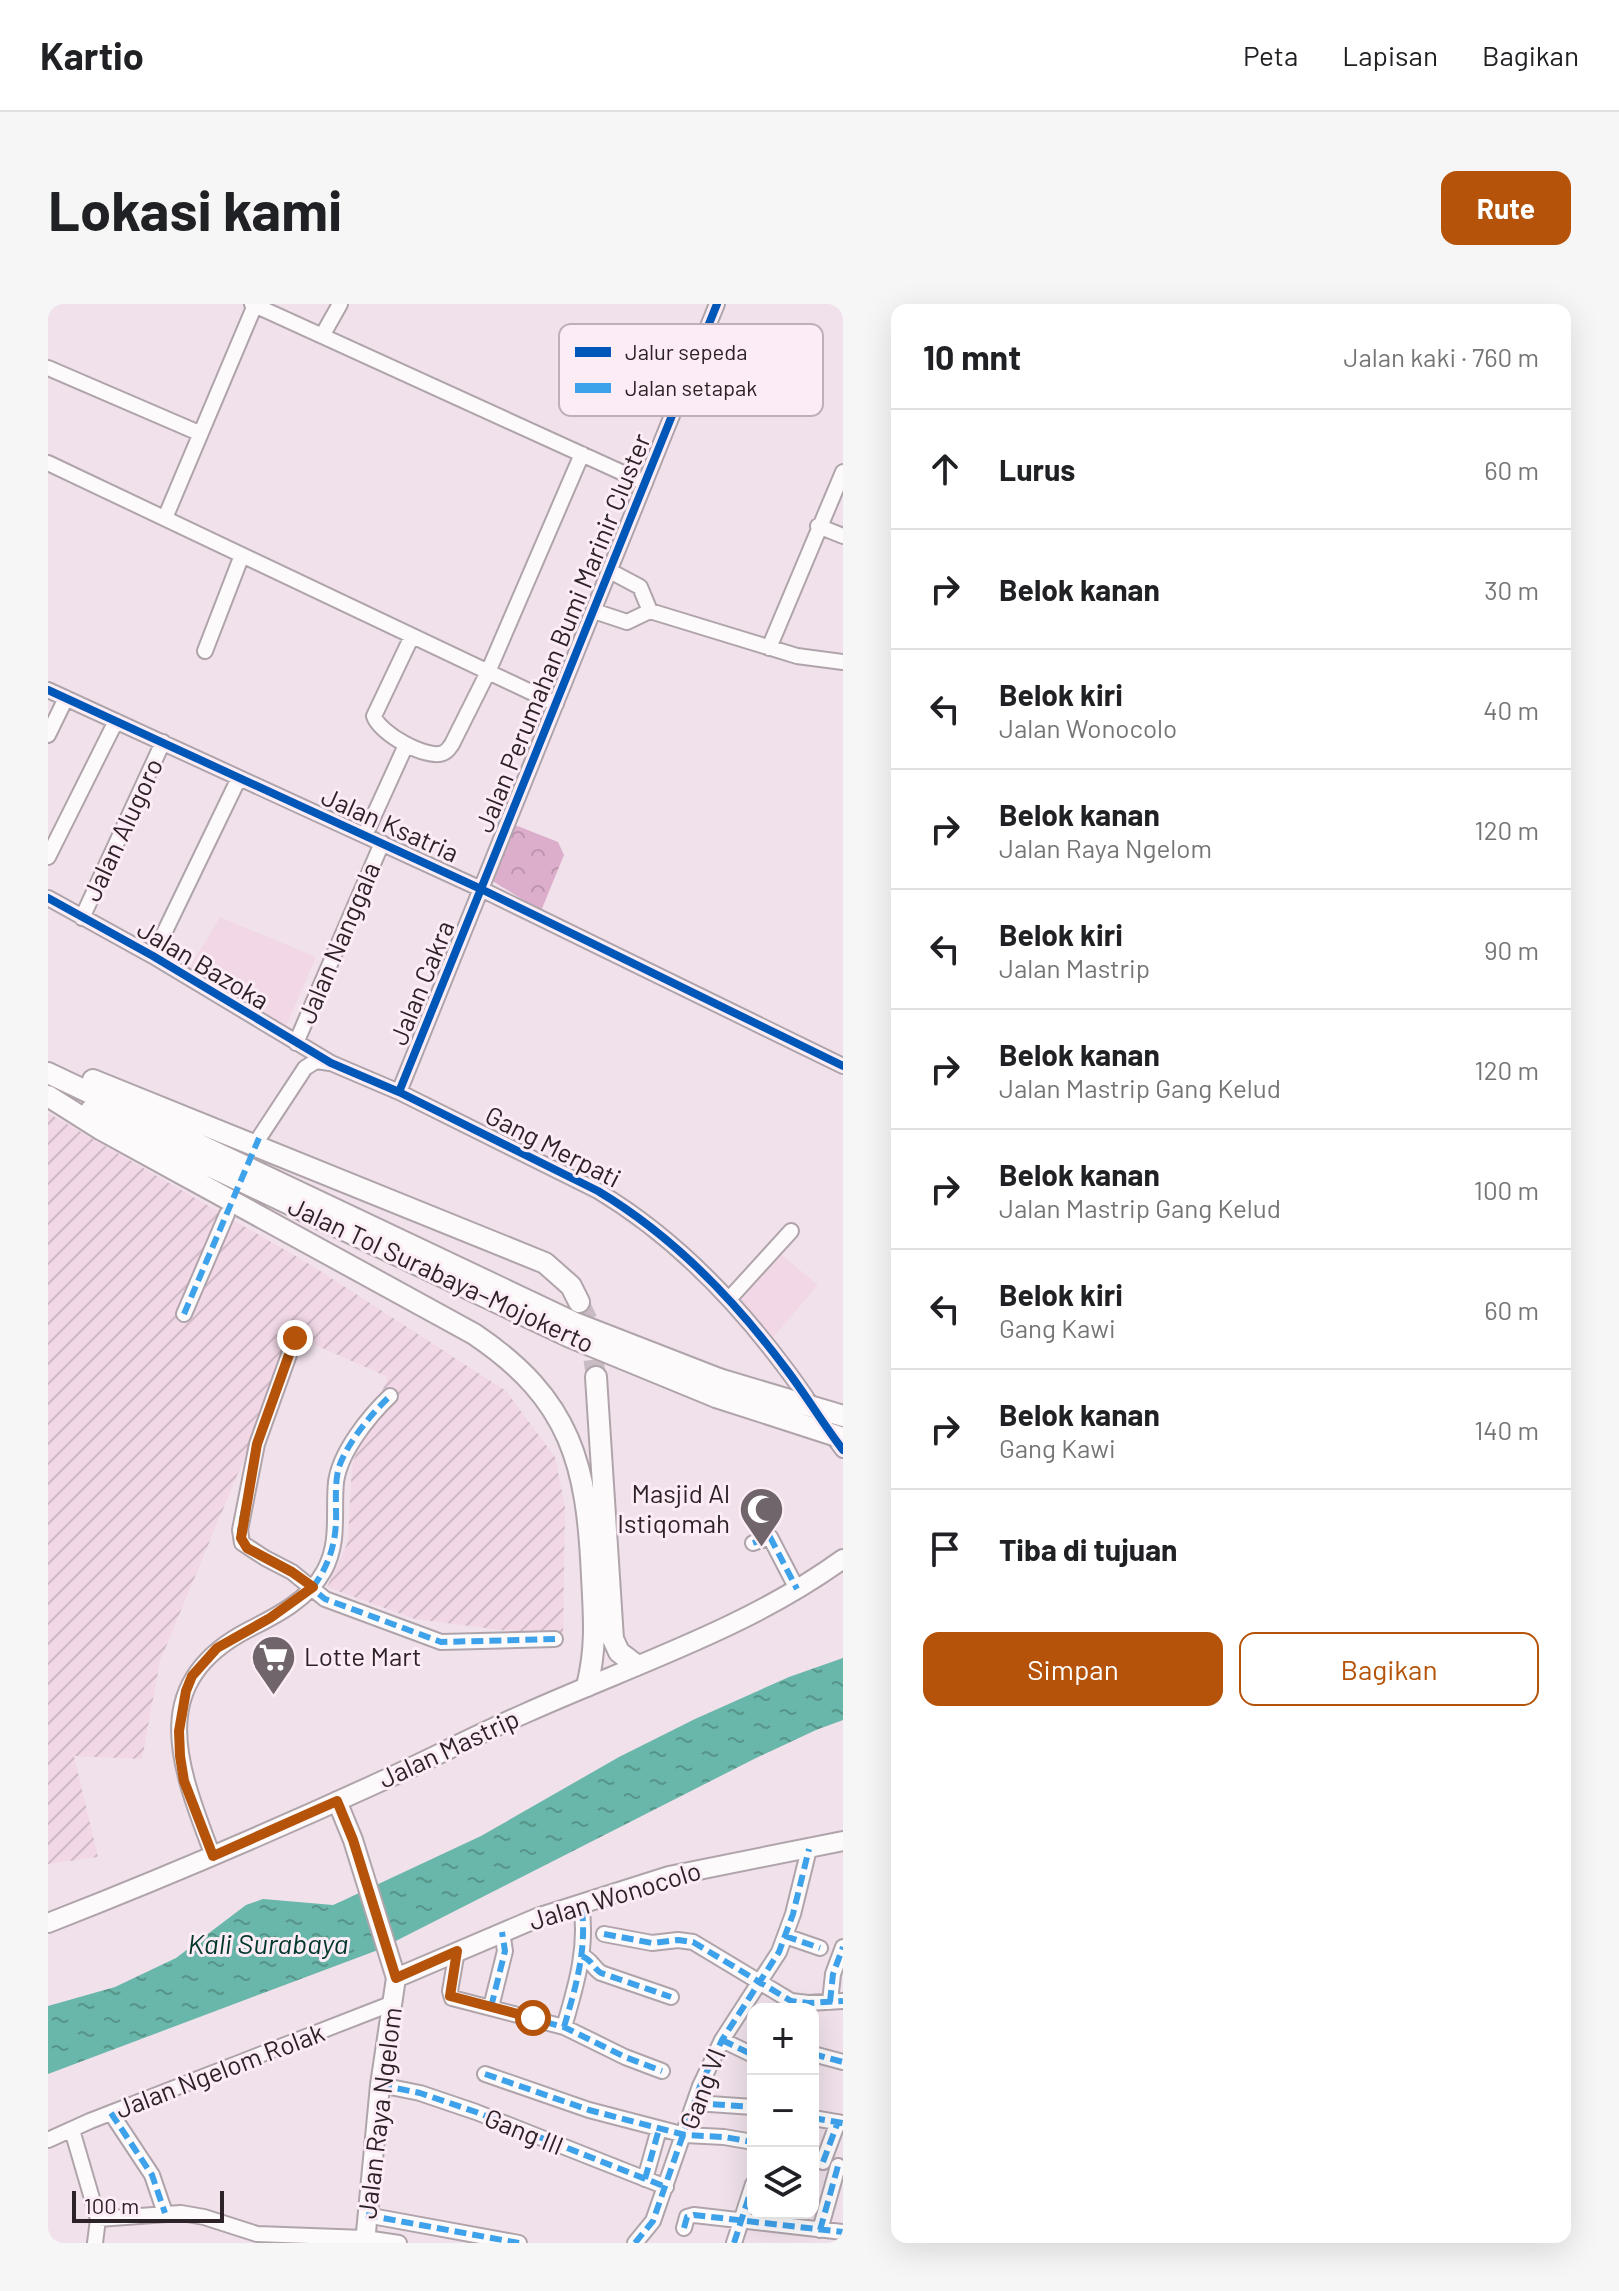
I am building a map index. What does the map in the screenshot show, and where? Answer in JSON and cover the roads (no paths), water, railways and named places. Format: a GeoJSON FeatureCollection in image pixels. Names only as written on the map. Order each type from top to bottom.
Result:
{"type":"FeatureCollection","features":[{"type":"Feature","properties":{"kind":"highway"},"geometry":{"type":"LineString","coordinates":[[48,1063],[545,1263],[571,1286],[579,1302]]}},
{"type":"Feature","properties":{"kind":"highway","name":"Jalan Tol Surabaya–Mojokerto"},"geometry":{"type":"LineString","coordinates":[[48,1073],[575,1323],[718,1388],[843,1438]]}},
{"type":"Feature","properties":{"kind":"highway","name":"Jalan Tol Surabaya–Mojokerto"},"geometry":{"type":"LineString","coordinates":[[48,1089],[570,1337],[718,1388],[843,1416]]}},
{"type":"Feature","properties":{"kind":"highway"},"geometry":{"type":"LineString","coordinates":[[48,1096],[102,1130],[474,1334],[498,1350],[532,1381],[563,1425],[578,1462],[586,1494],[596,1644],[587,1686]]}},
{"type":"Feature","properties":{"kind":"highway"},"geometry":{"type":"LineString","coordinates":[[596,1377],[613,1639],[619,1652],[636,1665]]}},
{"type":"Feature","properties":{"kind":"main road","name":"Jalan Mastrip"},"geometry":{"type":"LineString","coordinates":[[48,1923],[213,1856],[477,1734],[722,1628],[797,1589],[843,1559]]}},
{"type":"Feature","properties":{"kind":"main road","name":"Jalan Raya Ngelom"},"geometry":{"type":"LineString","coordinates":[[337,1801],[353,1840],[394,1970],[393,2003],[380,2085],[365,2240]]}},
{"type":"Feature","properties":{"kind":"main road","name":"Jalan Wonocolo"},"geometry":{"type":"LineString","coordinates":[[394,1970],[669,1876],[843,1841]]}},
{"type":"Feature","properties":{"kind":"street"},"geometry":{"type":"LineString","coordinates":[[322,336],[340,304]]}},
{"type":"Feature","properties":{"kind":"street","name":"Jalan Perumahan Bumi Marinir Cluster"},"geometry":{"type":"LineString","coordinates":[[709,324],[717,304]]}},
{"type":"Feature","properties":{"kind":"street","name":"Jalan Perumahan Bumi Marinir Cluster"},"geometry":{"type":"LineString","coordinates":[[165,518],[253,305],[645,483]]}},
{"type":"Feature","properties":{"kind":"street"},"geometry":{"type":"LineString","coordinates":[[48,368],[199,433]]}},
{"type":"Feature","properties":{"kind":"street","name":"Jalan Perumahan Bumi Marinir Cluster"},"geometry":{"type":"LineString","coordinates":[[481,889],[672,416]]}},
{"type":"Feature","properties":{"kind":"street","name":"Jalan Perumahan Bumi Marinir Cluster"},"geometry":{"type":"LineString","coordinates":[[488,672],[582,454]]}},
{"type":"Feature","properties":{"kind":"street","name":"Jalan Perumahan Bumi Marinir Cluster"},"geometry":{"type":"LineString","coordinates":[[48,463],[556,704]]}},
{"type":"Feature","properties":{"kind":"street"},"geometry":{"type":"LineString","coordinates":[[769,648],[818,526],[837,497],[843,472]]}},
{"type":"Feature","properties":{"kind":"street"},"geometry":{"type":"LineString","coordinates":[[818,526],[843,536]]}},
{"type":"Feature","properties":{"kind":"street"},"geometry":{"type":"LineString","coordinates":[[205,651],[242,555]]}},
{"type":"Feature","properties":{"kind":"street","name":"Jalan Perumahan Bumi Marinir Cluster"},"geometry":{"type":"LineString","coordinates":[[610,571],[640,587],[650,611]]}},
{"type":"Feature","properties":{"kind":"street","name":"Jalan Perumahan Bumi Marinir Cluster"},"geometry":{"type":"LineString","coordinates":[[594,611],[627,622],[650,611],[813,660],[843,662]]}},
{"type":"Feature","properties":{"kind":"street"},"geometry":{"type":"LineString","coordinates":[[412,636],[374,716],[377,725],[406,745],[439,755],[446,752],[488,672]]}},
{"type":"Feature","properties":{"kind":"street","name":"Jalan Ksatria"},"geometry":{"type":"LineString","coordinates":[[48,690],[481,889],[843,1066]]}},
{"type":"Feature","properties":{"kind":"street"},"geometry":{"type":"LineString","coordinates":[[48,735],[66,698]]}},
{"type":"Feature","properties":{"kind":"street"},"geometry":{"type":"LineString","coordinates":[[48,857],[116,721]]}},
{"type":"Feature","properties":{"kind":"street","name":"Jalan Alugoro"},"geometry":{"type":"LineString","coordinates":[[82,918],[163,742]]}},
{"type":"Feature","properties":{"kind":"street"},"geometry":{"type":"LineString","coordinates":[[365,835],[406,745]]}},
{"type":"Feature","properties":{"kind":"street"},"geometry":{"type":"LineString","coordinates":[[153,956],[239,778]]}},
{"type":"Feature","properties":{"kind":"street","name":"Jalan Nanggala"},"geometry":{"type":"LineString","coordinates":[[296,1043],[382,843]]}},
{"type":"Feature","properties":{"kind":"street","name":"Jalan Cakra"},"geometry":{"type":"LineString","coordinates":[[399,1092],[481,889]]}},
{"type":"Feature","properties":{"kind":"street","name":"Jalan Bazoka"},"geometry":{"type":"LineString","coordinates":[[48,898],[153,956],[296,1043]]}},
{"type":"Feature","properties":{"kind":"street","name":"Gang Merpati"},"geometry":{"type":"LineString","coordinates":[[296,1043],[623,1206],[683,1254],[730,1298],[787,1370],[843,1450]]}},
{"type":"Feature","properties":{"kind":"street"},"geometry":{"type":"LineString","coordinates":[[259,1138],[305,1068],[316,1061],[331,1063]]}},
{"type":"Feature","properties":{"kind":"street"},"geometry":{"type":"LineString","coordinates":[[184,1314],[227,1214]]}},
{"type":"Feature","properties":{"kind":"street"},"geometry":{"type":"LineString","coordinates":[[730,1298],[791,1231]]}},
{"type":"Feature","properties":{"kind":"street"},"geometry":{"type":"LineString","coordinates":[[295,1338],[257,1444],[241,1538],[247,1548],[292,1572],[325,1599],[441,1642],[555,1639]]}},
{"type":"Feature","properties":{"kind":"street"},"geometry":{"type":"LineString","coordinates":[[213,1856],[184,1781],[179,1731],[186,1691],[192,1676],[217,1648],[270,1618],[313,1587],[323,1574],[332,1554],[336,1483],[345,1454],[374,1411],[390,1396]]}},
{"type":"Feature","properties":{"kind":"street"},"geometry":{"type":"LineString","coordinates":[[753,1543],[770,1537],[797,1589]]}},
{"type":"Feature","properties":{"kind":"street","name":"Gang VI"},"geometry":{"type":"LineString","coordinates":[[635,2243],[653,2221],[695,2103],[722,2040],[779,1952],[809,1849]]}},
{"type":"Feature","properties":{"kind":"street"},"geometry":{"type":"LineString","coordinates":[[564,2027],[582,1956],[584,1935],[581,1904]]}},
{"type":"Feature","properties":{"kind":"street"},"geometry":{"type":"LineString","coordinates":[[491,2007],[505,1951],[502,1932]]}},
{"type":"Feature","properties":{"kind":"street"},"geometry":{"type":"LineString","coordinates":[[604,1934],[652,1943],[693,1942],[797,2003],[836,2002],[833,1974],[843,1947]]}},
{"type":"Feature","properties":{"kind":"street"},"geometry":{"type":"LineString","coordinates":[[785,1936],[820,1948]]}},
{"type":"Feature","properties":{"kind":"street"},"geometry":{"type":"LineString","coordinates":[[457,1951],[450,1996],[564,2027],[662,2071]]}},
{"type":"Feature","properties":{"kind":"street"},"geometry":{"type":"LineString","coordinates":[[582,1956],[589,1959],[601,1973],[671,1997]]}},
{"type":"Feature","properties":{"kind":"street","name":"Jalan Ngelom Rolak"},"geometry":{"type":"LineString","coordinates":[[48,2140],[393,2003]]}},
{"type":"Feature","properties":{"kind":"street"},"geometry":{"type":"LineString","coordinates":[[722,2040],[747,2052]]}},
{"type":"Feature","properties":{"kind":"street"},"geometry":{"type":"LineString","coordinates":[[819,2056],[843,2062]]}},
{"type":"Feature","properties":{"kind":"street"},"geometry":{"type":"LineString","coordinates":[[485,2074],[589,2110],[659,2129],[685,2135],[747,2141]]}},
{"type":"Feature","properties":{"kind":"street","name":"Gang III"},"geometry":{"type":"LineString","coordinates":[[380,2085],[420,2093],[476,2112],[666,2187]]}},
{"type":"Feature","properties":{"kind":"street"},"geometry":{"type":"LineString","coordinates":[[695,2103],[747,2107]]}},
{"type":"Feature","properties":{"kind":"street"},"geometry":{"type":"LineString","coordinates":[[111,2113],[123,2136],[152,2175],[165,2213]]}},
{"type":"Feature","properties":{"kind":"street"},"geometry":{"type":"LineString","coordinates":[[819,2119],[841,2123],[829,2163],[820,2230]]}},
{"type":"Feature","properties":{"kind":"street"},"geometry":{"type":"LineString","coordinates":[[645,2179],[659,2129]]}},
{"type":"Feature","properties":{"kind":"street"},"geometry":{"type":"LineString","coordinates":[[67,2132],[98,2219],[95,2243]]}},
{"type":"Feature","properties":{"kind":"street"},"geometry":{"type":"LineString","coordinates":[[734,2243],[747,2200]]}},
{"type":"Feature","properties":{"kind":"street"},"geometry":{"type":"LineString","coordinates":[[98,2219],[165,2213],[204,2217],[257,2234],[399,2243]]}},
{"type":"Feature","properties":{"kind":"street"},"geometry":{"type":"LineString","coordinates":[[366,2215],[519,2243]]}},
{"type":"Feature","properties":{"kind":"street"},"geometry":{"type":"LineString","coordinates":[[684,2228],[687,2217],[691,2215],[843,2232]]}},
{"type":"Feature","properties":{"kind":"water","name":"Kali Surabaya"},"geometry":{"type":"Polygon","coordinates":[[[843,1658],[843,1720],[754,1759],[378,1950],[48,2074],[48,2006],[115,1987],[176,1958],[246,1905],[263,1899],[333,1905],[481,1836],[619,1757],[695,1719],[789,1677],[843,1658]]]}},
{"type":"Feature","properties":{"kind":"tunnel"},"geometry":{"type":"LineString","coordinates":[[579,1302],[588,1321],[596,1377]]}},
{"type":"Feature","properties":{"kind":"place","name":"Masjid Al Istiqomah"},"geometry":{"type":"Point","coordinates":[761,1548]}},
{"type":"Feature","properties":{"kind":"place","name":"Lotte Mart"},"geometry":{"type":"Point","coordinates":[273,1696]}}]}
